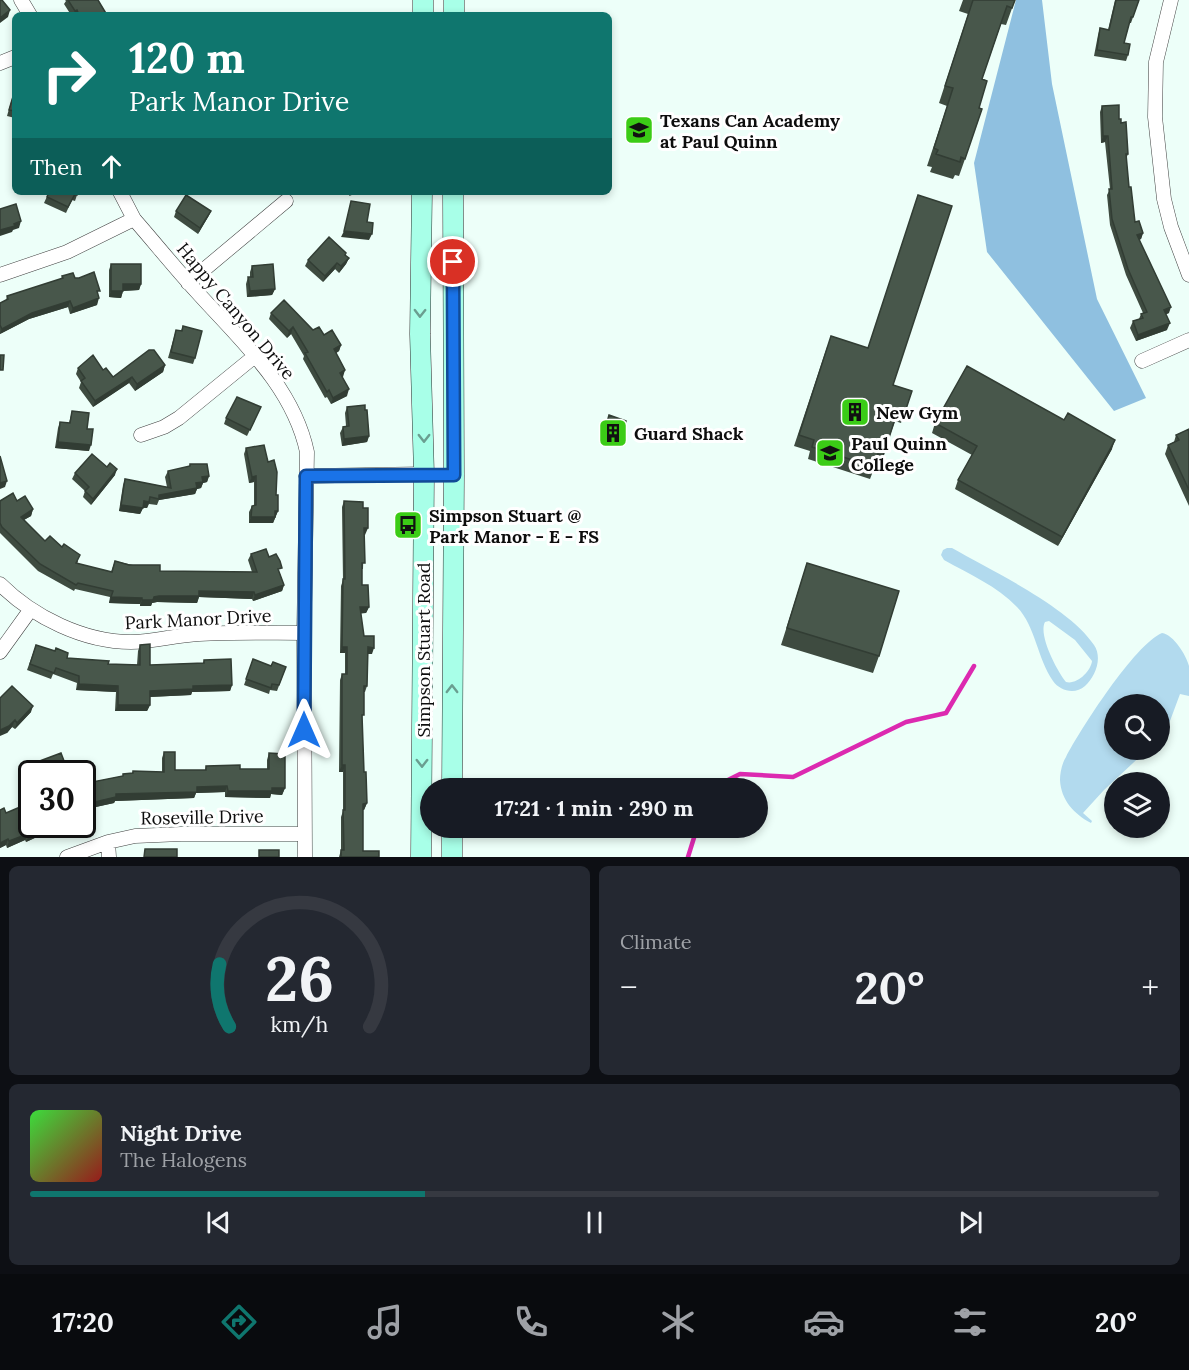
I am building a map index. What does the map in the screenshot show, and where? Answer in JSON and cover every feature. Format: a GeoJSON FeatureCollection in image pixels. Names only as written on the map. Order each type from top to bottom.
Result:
{"type":"FeatureCollection","features":[{"type":"Feature","properties":{"kind":"main road","name":"Simpson Stuart Road"},"geometry":{"type":"LineString","coordinates":[[421,857],[424,474],[420,334],[422,195]]}},
{"type":"Feature","properties":{"kind":"main road","name":"Simpson Stuart Road"},"geometry":{"type":"LineString","coordinates":[[452,778],[453,195]]}},
{"type":"Feature","properties":{"kind":"main road"},"geometry":{"type":"LineString","coordinates":[[424,474],[454,475]]}},
{"type":"Feature","properties":{"kind":"main road"},"geometry":{"type":"LineString","coordinates":[[452,838],[452,857]]}},
{"type":"Feature","properties":{"kind":"street"},"geometry":{"type":"LineString","coordinates":[[1171,0],[1156,62],[1155,117],[1164,199],[1171,227],[1189,275]]}},
{"type":"Feature","properties":{"kind":"street","name":"Happy Canyon Drive"},"geometry":{"type":"LineString","coordinates":[[122,195],[134,219],[275,381],[296,416],[303,436],[307,452],[304,633],[305,857]]}},
{"type":"Feature","properties":{"kind":"street"},"geometry":{"type":"LineString","coordinates":[[188,283],[286,201]]}},
{"type":"Feature","properties":{"kind":"street"},"geometry":{"type":"LineString","coordinates":[[0,275],[67,252],[134,219]]}},
{"type":"Feature","properties":{"kind":"street"},"geometry":{"type":"LineString","coordinates":[[1142,361],[1189,340]]}},
{"type":"Feature","properties":{"kind":"street"},"geometry":{"type":"LineString","coordinates":[[141,435],[164,427],[179,418],[255,356]]}},
{"type":"Feature","properties":{"kind":"street"},"geometry":{"type":"LineString","coordinates":[[306,476],[424,474]]}},
{"type":"Feature","properties":{"kind":"street","name":"Park Manor Drive"},"geometry":{"type":"LineString","coordinates":[[0,585],[31,609],[66,628],[89,636],[129,642],[154,641],[197,634],[304,633]]}},
{"type":"Feature","properties":{"kind":"street"},"geometry":{"type":"LineString","coordinates":[[0,652],[31,609]]}},
{"type":"Feature","properties":{"kind":"street","name":"Roseville Drive"},"geometry":{"type":"LineString","coordinates":[[67,857],[108,842],[135,836],[305,834]]}},
{"type":"Feature","properties":{"kind":"street"},"geometry":{"type":"LineString","coordinates":[[108,842],[109,857]]}},
{"type":"Feature","properties":{"kind":"shaded area"},"geometry":{"type":"Polygon","coordinates":[[[1016,0],[1042,0],[1052,84],[1097,299],[1146,398],[1114,411],[987,252],[974,163],[1016,0]]]}},
{"type":"Feature","properties":{"kind":"shaded area"},"geometry":{"type":"Polygon","coordinates":[[[952,548],[1029,591],[1067,617],[1097,650],[1097,667],[1089,682],[1081,689],[1072,691],[1056,684],[1043,663],[1033,633],[1017,607],[992,587],[944,560],[941,555],[943,550],[952,548]],[[1049,621],[1045,622],[1046,644],[1066,682],[1075,681],[1083,676],[1092,661],[1075,640],[1049,621]]]}},
{"type":"Feature","properties":{"kind":"shaded area"},"geometry":{"type":"Polygon","coordinates":[[[1162,633],[1171,637],[1182,651],[1189,666],[1189,696],[1180,694],[1170,721],[1170,694],[1106,694],[1123,670],[1151,640],[1162,633]]]}},
{"type":"Feature","properties":{"kind":"shaded area"},"geometry":{"type":"Polygon","coordinates":[[[1104,696],[1104,760],[1136,760],[1123,772],[1104,772],[1104,790],[1083,813],[1092,821],[1091,823],[1070,806],[1063,794],[1060,780],[1063,762],[1104,696]]]}},
{"type":"Feature","properties":{"kind":"building"},"geometry":{"type":"Polygon","coordinates":[[[0,0],[10,10],[0,18],[0,0]]]}},
{"type":"Feature","properties":{"kind":"building"},"geometry":{"type":"Polygon","coordinates":[[[68,0],[98,0],[105,12],[78,12],[77,10],[75,11],[68,0]]]}},
{"type":"Feature","properties":{"kind":"building"},"geometry":{"type":"Polygon","coordinates":[[[973,0],[1015,0],[1012,8],[1007,6],[982,79],[987,81],[979,108],[982,109],[965,159],[961,157],[960,162],[936,154],[938,150],[934,148],[953,88],[945,86],[973,0]]]}},
{"type":"Feature","properties":{"kind":"building"},"geometry":{"type":"Polygon","coordinates":[[[1116,0],[1139,0],[1133,17],[1131,17],[1124,43],[1130,44],[1128,55],[1097,50],[1100,28],[1109,30],[1116,0]]]}},
{"type":"Feature","properties":{"kind":"building"},"geometry":{"type":"Polygon","coordinates":[[[1119,105],[1119,119],[1121,123],[1126,122],[1128,154],[1126,154],[1135,222],[1139,221],[1143,233],[1137,235],[1171,307],[1164,310],[1170,323],[1138,335],[1133,321],[1143,318],[1141,314],[1147,312],[1128,269],[1112,219],[1108,136],[1103,136],[1102,106],[1119,105]]]}},
{"type":"Feature","properties":{"kind":"building"},"geometry":{"type":"Polygon","coordinates":[[[48,195],[74,195],[68,207],[47,197],[48,195]]]}},
{"type":"Feature","properties":{"kind":"building"},"geometry":{"type":"Polygon","coordinates":[[[186,195],[211,211],[200,228],[176,211],[186,195]]]}},
{"type":"Feature","properties":{"kind":"building"},"geometry":{"type":"Polygon","coordinates":[[[918,195],[952,206],[893,385],[912,391],[905,412],[898,410],[883,456],[878,454],[874,467],[812,447],[814,440],[799,435],[831,336],[868,348],[918,195]]]}},
{"type":"Feature","properties":{"kind":"building"},"geometry":{"type":"Polygon","coordinates":[[[351,201],[370,204],[367,222],[373,223],[372,234],[344,231],[351,201]]]}},
{"type":"Feature","properties":{"kind":"building"},"geometry":{"type":"Polygon","coordinates":[[[16,204],[21,221],[14,224],[15,226],[0,230],[0,209],[16,204]]]}},
{"type":"Feature","properties":{"kind":"building"},"geometry":{"type":"Polygon","coordinates":[[[329,237],[349,258],[341,266],[337,263],[325,276],[308,260],[329,237]]]}},
{"type":"Feature","properties":{"kind":"building"},"geometry":{"type":"Polygon","coordinates":[[[111,264],[141,264],[141,284],[123,284],[123,291],[111,291],[111,264]]]}},
{"type":"Feature","properties":{"kind":"building"},"geometry":{"type":"Polygon","coordinates":[[[273,264],[275,289],[250,291],[248,277],[253,277],[252,266],[273,264]]]}},
{"type":"Feature","properties":{"kind":"building"},"geometry":{"type":"Polygon","coordinates":[[[94,272],[100,291],[97,291],[99,298],[73,308],[70,301],[32,313],[2,329],[0,303],[8,299],[7,296],[63,278],[62,276],[73,273],[75,278],[79,278],[94,272]]]}},
{"type":"Feature","properties":{"kind":"building"},"geometry":{"type":"Polygon","coordinates":[[[284,300],[313,330],[319,327],[324,335],[332,330],[341,345],[334,349],[345,370],[340,373],[349,389],[333,398],[329,390],[327,392],[293,327],[289,331],[271,313],[284,300]]]}},
{"type":"Feature","properties":{"kind":"building"},"geometry":{"type":"Polygon","coordinates":[[[183,326],[202,331],[195,358],[171,352],[176,330],[182,331],[183,326]]]}},
{"type":"Feature","properties":{"kind":"building"},"geometry":{"type":"Polygon","coordinates":[[[149,350],[154,350],[165,365],[137,384],[132,377],[95,401],[81,381],[85,378],[78,368],[93,355],[103,370],[106,368],[113,377],[149,350]]]}},
{"type":"Feature","properties":{"kind":"building"},"geometry":{"type":"Polygon","coordinates":[[[0,355],[4,355],[3,370],[0,370],[0,355]]]}},
{"type":"Feature","properties":{"kind":"building"},"geometry":{"type":"Polygon","coordinates":[[[967,366],[1064,420],[1068,413],[1115,440],[1062,537],[958,480],[977,446],[935,423],[967,366]]]}},
{"type":"Feature","properties":{"kind":"building"},"geometry":{"type":"Polygon","coordinates":[[[237,397],[261,407],[250,430],[226,418],[237,397]]]}},
{"type":"Feature","properties":{"kind":"building"},"geometry":{"type":"Polygon","coordinates":[[[365,405],[369,436],[344,439],[343,427],[349,426],[347,407],[365,405]]]}},
{"type":"Feature","properties":{"kind":"building"},"geometry":{"type":"Polygon","coordinates":[[[72,411],[89,413],[87,429],[93,429],[91,445],[58,442],[60,422],[70,423],[72,411]]]}},
{"type":"Feature","properties":{"kind":"building","name":"Guard Shack"},"geometry":{"type":"Polygon","coordinates":[[[609,415],[626,421],[621,438],[604,433],[609,415]]]}},
{"type":"Feature","properties":{"kind":"building"},"geometry":{"type":"Polygon","coordinates":[[[1189,429],[1189,490],[1168,445],[1179,440],[1176,435],[1189,429]]]}},
{"type":"Feature","properties":{"kind":"building"},"geometry":{"type":"Polygon","coordinates":[[[264,445],[268,462],[274,460],[277,472],[278,511],[275,511],[275,517],[251,517],[252,506],[256,505],[256,476],[252,477],[246,448],[264,445]]]}},
{"type":"Feature","properties":{"kind":"building"},"geometry":{"type":"Polygon","coordinates":[[[92,454],[107,467],[110,463],[117,469],[93,499],[85,491],[89,487],[75,473],[92,454]]]}},
{"type":"Feature","properties":{"kind":"building"},"geometry":{"type":"Polygon","coordinates":[[[0,456],[7,481],[0,483],[0,456]]]}},
{"type":"Feature","properties":{"kind":"building"},"geometry":{"type":"Polygon","coordinates":[[[190,464],[207,464],[209,476],[202,477],[203,482],[196,483],[197,488],[159,495],[159,499],[150,497],[149,502],[144,501],[143,508],[121,505],[125,479],[171,488],[168,471],[190,466],[190,464]]]}},
{"type":"Feature","properties":{"kind":"building"},"geometry":{"type":"Polygon","coordinates":[[[13,493],[17,501],[25,496],[33,509],[21,517],[45,541],[50,536],[62,547],[64,544],[80,555],[76,563],[112,572],[115,561],[129,565],[160,565],[160,571],[257,572],[251,554],[266,549],[269,557],[276,554],[280,561],[282,568],[278,569],[284,585],[255,595],[254,592],[199,591],[199,596],[159,596],[154,597],[153,600],[111,597],[113,591],[78,583],[76,585],[40,564],[2,527],[0,501],[13,493]]]}},
{"type":"Feature","properties":{"kind":"building"},"geometry":{"type":"Polygon","coordinates":[[[344,501],[363,502],[363,508],[368,508],[368,528],[364,528],[365,563],[362,563],[362,585],[368,585],[369,607],[360,607],[364,636],[374,636],[374,648],[368,647],[367,686],[364,686],[364,715],[362,715],[367,803],[363,804],[363,851],[379,851],[379,857],[341,857],[341,850],[344,850],[343,810],[345,810],[345,765],[342,765],[342,674],[347,674],[347,647],[342,647],[343,579],[345,579],[344,501]]]}},
{"type":"Feature","properties":{"kind":"building"},"geometry":{"type":"Polygon","coordinates":[[[807,563],[899,591],[879,656],[787,628],[807,563]]]}},
{"type":"Feature","properties":{"kind":"building"},"geometry":{"type":"Polygon","coordinates":[[[150,644],[150,665],[204,663],[204,660],[231,659],[232,685],[193,686],[193,689],[150,691],[150,705],[118,705],[118,686],[79,684],[79,676],[56,668],[54,673],[30,664],[36,645],[55,651],[56,648],[68,653],[67,658],[109,661],[108,664],[140,665],[140,645],[150,644]]]}},
{"type":"Feature","properties":{"kind":"building"},"geometry":{"type":"Polygon","coordinates":[[[253,659],[271,666],[273,662],[286,667],[279,685],[272,684],[271,688],[246,679],[253,659]]]}},
{"type":"Feature","properties":{"kind":"building"},"geometry":{"type":"Polygon","coordinates":[[[12,686],[33,706],[17,723],[15,720],[0,730],[0,698],[12,686]]]}},
{"type":"Feature","properties":{"kind":"building"},"geometry":{"type":"Polygon","coordinates":[[[164,752],[175,752],[175,770],[206,770],[206,766],[240,765],[240,769],[269,769],[269,753],[285,754],[285,788],[272,788],[272,791],[228,791],[227,786],[197,787],[197,792],[116,794],[116,797],[96,802],[96,781],[123,776],[133,771],[164,772],[164,752]]]}},
{"type":"Feature","properties":{"kind":"building"},"geometry":{"type":"Polygon","coordinates":[[[61,753],[64,760],[42,760],[61,753]]]}},
{"type":"Feature","properties":{"kind":"building"},"geometry":{"type":"Polygon","coordinates":[[[4,808],[6,813],[18,808],[18,838],[0,843],[0,810],[4,808]]]}},
{"type":"Feature","properties":{"kind":"building"},"geometry":{"type":"Polygon","coordinates":[[[145,849],[177,849],[177,857],[144,857],[145,849]]]}},
{"type":"Feature","properties":{"kind":"building"},"geometry":{"type":"Polygon","coordinates":[[[259,850],[279,850],[279,857],[259,857],[259,850]]]}},
{"type":"Feature","properties":{"kind":"waterway"},"geometry":{"type":"LineString","coordinates":[[732,778],[740,774],[793,777],[906,722],[946,713],[974,666]]}},
{"type":"Feature","properties":{"kind":"waterway"},"geometry":{"type":"LineString","coordinates":[[688,857],[694,838]]}},
{"type":"Feature","properties":{"kind":"place","name":"Texans Can Academy at Paul Quinn"},"geometry":{"type":"Point","coordinates":[639,130]}},
{"type":"Feature","properties":{"kind":"place","name":"New Gym"},"geometry":{"type":"Point","coordinates":[855,412]}},
{"type":"Feature","properties":{"kind":"place","name":"Guard Shack"},"geometry":{"type":"Point","coordinates":[613,433]}},
{"type":"Feature","properties":{"kind":"place","name":"Paul Quinn College"},"geometry":{"type":"Point","coordinates":[830,453]}},
{"type":"Feature","properties":{"kind":"place","name":"Simpson Stuart @ Park Manor - E - FS"},"geometry":{"type":"Point","coordinates":[408,525]}},
{"type":"Feature","properties":{"kind":"route"},"geometry":{"type":"LineString","coordinates":[[304,730],[306,476],[454,475],[453,262]]}}]}
